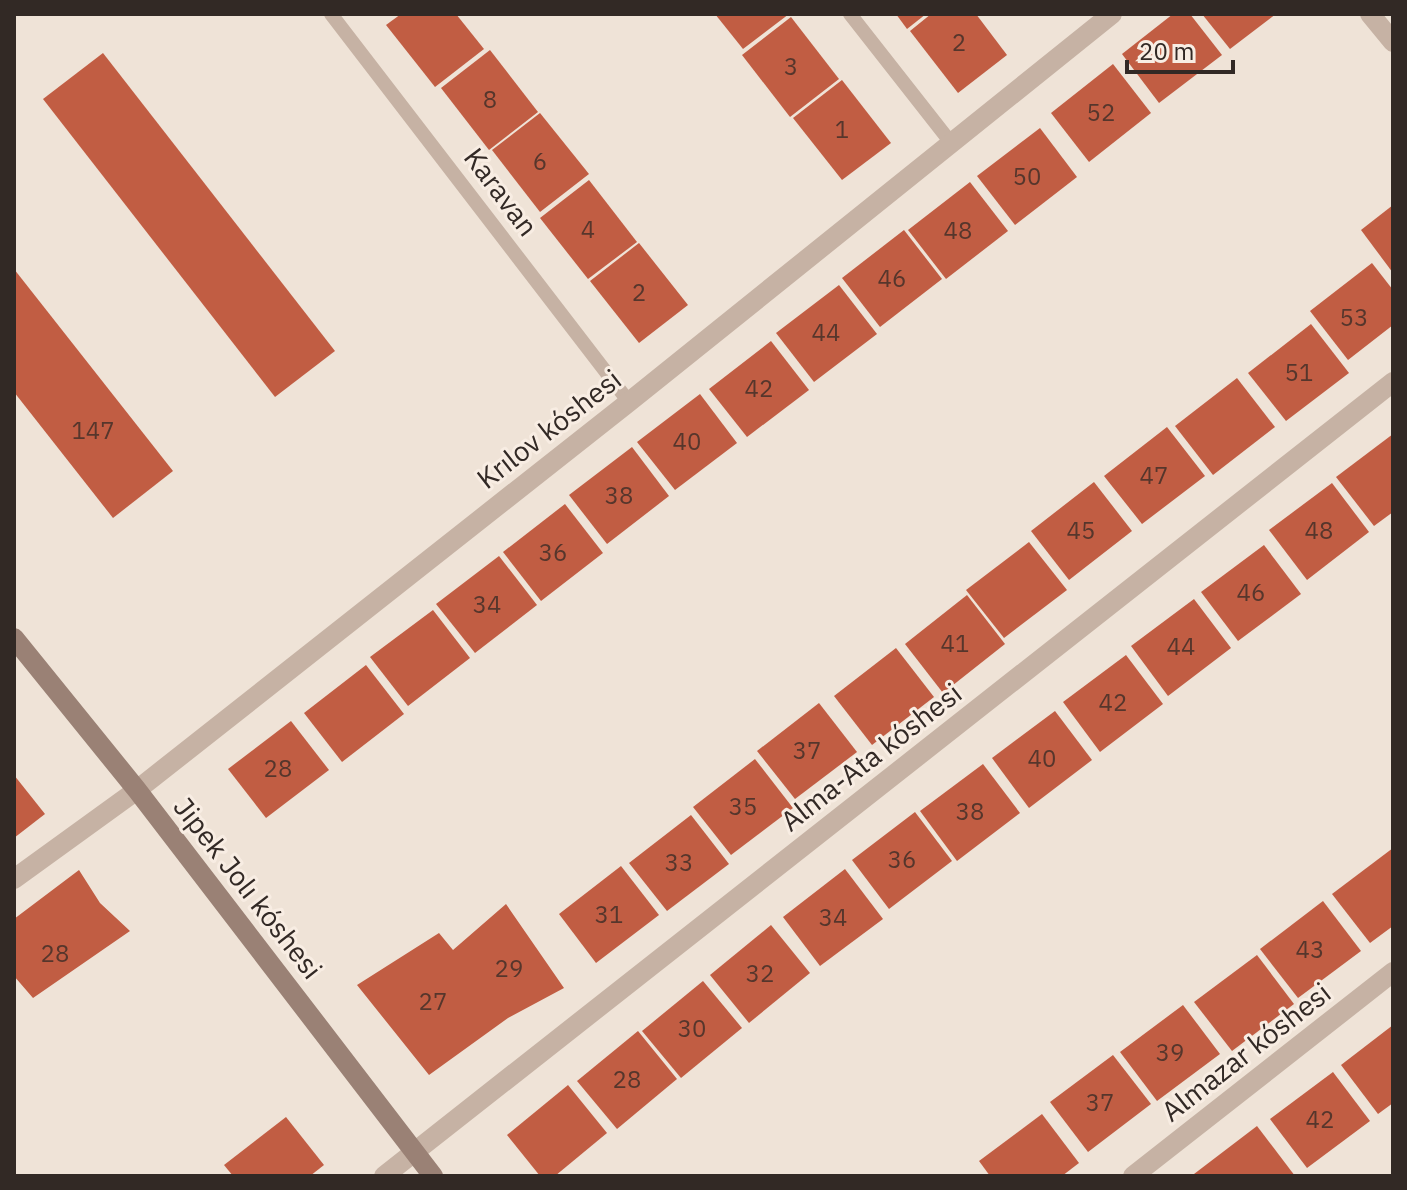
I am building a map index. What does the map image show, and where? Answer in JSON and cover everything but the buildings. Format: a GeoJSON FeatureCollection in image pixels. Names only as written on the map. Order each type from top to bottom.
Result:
{"type":"FeatureCollection","features":[{"type":"Feature","properties":{"kind":"street","name":"Krılov kóshesi"},"geometry":{"type":"LineString","coordinates":[[14,879],[137,790],[629,402],[1112,14]]}},
{"type":"Feature","properties":{"kind":"street"},"geometry":{"type":"LineString","coordinates":[[1370,14],[1393,42]]}},
{"type":"Feature","properties":{"kind":"street","name":"Alma-Ata kóshesi"},"geometry":{"type":"LineString","coordinates":[[384,1176],[1393,382]]}},
{"type":"Feature","properties":{"kind":"street","name":"Jipek Jolı kóshesi"},"geometry":{"type":"LineString","coordinates":[[14,638],[137,790],[433,1176]]}},
{"type":"Feature","properties":{"kind":"street","name":"Almazar kóshesi"},"geometry":{"type":"LineString","coordinates":[[1133,1176],[1393,972]]}},
{"type":"Feature","properties":{"kind":"lane","name":"Karavan"},"geometry":{"type":"LineString","coordinates":[[331,14],[629,402]]}},
{"type":"Feature","properties":{"kind":"lane"},"geometry":{"type":"LineString","coordinates":[[850,14],[952,144]]}}]}
